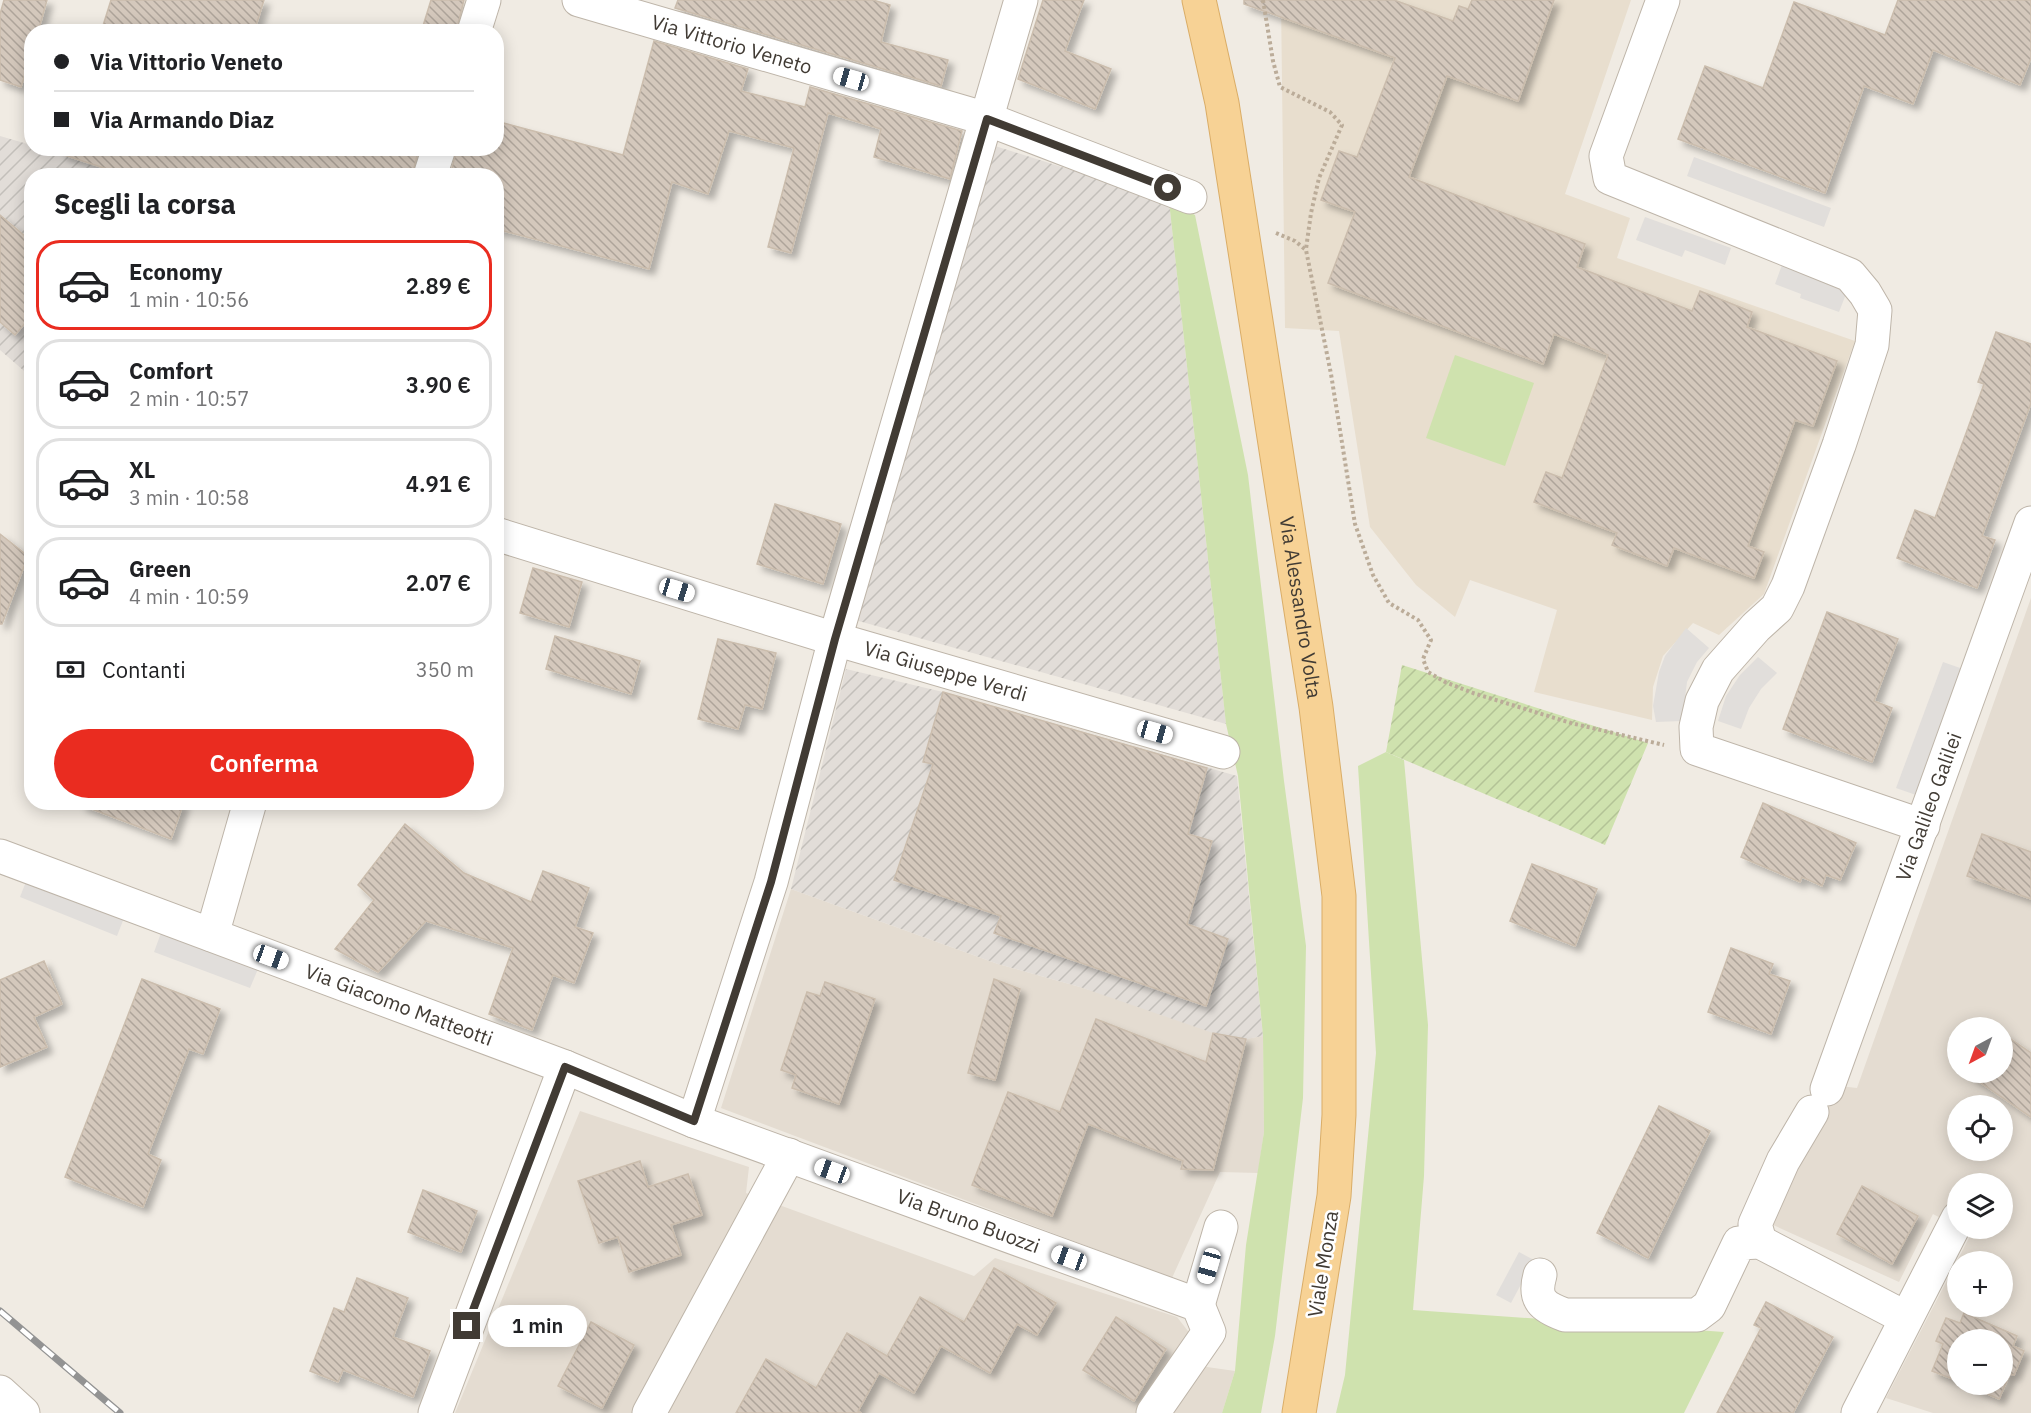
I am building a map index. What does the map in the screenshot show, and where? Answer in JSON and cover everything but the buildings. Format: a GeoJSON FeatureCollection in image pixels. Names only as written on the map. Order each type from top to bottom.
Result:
{"type":"FeatureCollection","features":[{"type":"Feature","properties":{"kind":"main road","name":"Via Alessandro Volta"},"geometry":{"type":"LineString","coordinates":[[1200,0],[1222,104],[1316,707],[1338,884],[1341,1009],[1339,1115]]}},
{"type":"Feature","properties":{"kind":"main road","name":"Via Alessandro Volta"},"geometry":{"type":"LineString","coordinates":[[1218,0],[1222,104]]}},
{"type":"Feature","properties":{"kind":"main road","name":"Viale Monza"},"geometry":{"type":"LineString","coordinates":[[1299,1413],[1334,1196],[1339,1115]]}},
{"type":"Feature","properties":{"kind":"street"},"geometry":{"type":"LineString","coordinates":[[476,24],[484,0]]}},
{"type":"Feature","properties":{"kind":"street","name":"Via Vittorio Veneto"},"geometry":{"type":"LineString","coordinates":[[579,0],[987,119],[1190,197]]}},
{"type":"Feature","properties":{"kind":"street"},"geometry":{"type":"LineString","coordinates":[[694,1121],[771,882],[835,639],[1021,0]]}},
{"type":"Feature","properties":{"kind":"street"},"geometry":{"type":"LineString","coordinates":[[1663,0],[1606,156],[1610,178],[1850,275],[1875,310],[1872,345],[1788,586],[1777,608],[1756,627],[1718,670],[1700,710],[1696,727],[1698,749],[1923,825]]}},
{"type":"Feature","properties":{"kind":"street","name":"Via Galileo Galilei"},"geometry":{"type":"LineString","coordinates":[[1760,1242],[1755,1224],[1784,1161],[1820,1101],[1923,825],[2031,523]]}},
{"type":"Feature","properties":{"kind":"street","name":"Via Giuseppe Verdi"},"geometry":{"type":"LineString","coordinates":[[504,536],[835,639],[1223,752]]}},
{"type":"Feature","properties":{"kind":"street"},"geometry":{"type":"LineString","coordinates":[[212,935],[248,810]]}},
{"type":"Feature","properties":{"kind":"street","name":"Via Giacomo Matteotti"},"geometry":{"type":"LineString","coordinates":[[0,856],[565,1067],[694,1121]]}},
{"type":"Feature","properties":{"kind":"street"},"geometry":{"type":"LineString","coordinates":[[435,1413],[565,1067]]}},
{"type":"Feature","properties":{"kind":"street","name":"Via Bruno Buozzi"},"geometry":{"type":"LineString","coordinates":[[694,1121],[1198,1305]]}},
{"type":"Feature","properties":{"kind":"street"},"geometry":{"type":"LineString","coordinates":[[649,1413],[789,1155]]}},
{"type":"Feature","properties":{"kind":"street"},"geometry":{"type":"LineString","coordinates":[[1153,1413],[1209,1332],[1198,1305],[1221,1227]]}},
{"type":"Feature","properties":{"kind":"street"},"geometry":{"type":"LineString","coordinates":[[1858,1413],[1947,1239]]}},
{"type":"Feature","properties":{"kind":"street"},"geometry":{"type":"LineString","coordinates":[[1540,1275],[1537,1287],[1539,1299],[1548,1309],[1565,1315],[1697,1315],[1709,1306],[1739,1243],[1760,1242],[1906,1318]]}},
{"type":"Feature","properties":{"kind":"street"},"geometry":{"type":"LineString","coordinates":[[0,1392],[23,1413]]}},
{"type":"Feature","properties":{"kind":"path"},"geometry":{"type":"LineString","coordinates":[[1263,0],[1273,61],[1280,87],[1330,112],[1342,125],[1319,178],[1306,250],[1331,374],[1355,524],[1373,574],[1389,603],[1418,620],[1431,640],[1423,659],[1428,672],[1445,682],[1473,693],[1571,723],[1681,748],[1698,749]]}},
{"type":"Feature","properties":{"kind":"path"},"geometry":{"type":"LineString","coordinates":[[1270,231],[1295,241],[1306,250]]}},
{"type":"Feature","properties":{"kind":"shaded area"},"geometry":{"type":"Polygon","coordinates":[[[1281,0],[1631,0],[1565,194],[1630,218],[1617,258],[1855,341],[1764,594],[1719,635],[1693,623],[1663,656],[1653,687],[1652,720],[1534,692],[1557,610],[1470,580],[1455,617],[1416,585],[1370,527],[1339,331],[1285,328],[1281,0]]]}},
{"type":"Feature","properties":{"kind":"shaded area"},"geometry":{"type":"Polygon","coordinates":[[[0,136],[24,143],[24,156],[423,156],[418,168],[24,168],[24,371],[0,350],[0,136]]]}},
{"type":"Feature","properties":{"kind":"shaded area"},"geometry":{"type":"Polygon","coordinates":[[[992,145],[1169,201],[1226,724],[848,618],[992,145]]]}},
{"type":"Feature","properties":{"kind":"shaded area"},"geometry":{"type":"Polygon","coordinates":[[[1694,157],[1831,208],[1824,227],[1687,176],[1694,157]]]}},
{"type":"Feature","properties":{"kind":"shaded area"},"geometry":{"type":"Polygon","coordinates":[[[1645,217],[1731,248],[1725,265],[1685,250],[1682,257],[1636,240],[1645,217]]]}},
{"type":"Feature","properties":{"kind":"shaded area"},"geometry":{"type":"Polygon","coordinates":[[[1782,265],[1848,289],[1839,312],[1800,298],[1801,294],[1775,284],[1782,265]]]}},
{"type":"Feature","properties":{"kind":"shaded area"},"geometry":{"type":"Polygon","coordinates":[[[2031,598],[2031,1413],[1933,1413],[1886,1398],[1947,1280],[1947,1317],[2013,1317],[2013,1251],[1962,1251],[1968,1239],[2013,1239],[2013,1173],[1947,1173],[1947,1222],[1933,1214],[1899,1282],[1771,1224],[1839,1086],[1857,1088],[2031,598]]]}},
{"type":"Feature","properties":{"kind":"shaded area"},"geometry":{"type":"Polygon","coordinates":[[[1686,628],[1709,648],[1697,662],[1687,682],[1682,721],[1656,722],[1653,706],[1659,672],[1665,656],[1686,628]]]}},
{"type":"Feature","properties":{"kind":"shaded area"},"geometry":{"type":"Polygon","coordinates":[[[1758,657],[1777,673],[1761,689],[1749,708],[1741,729],[1718,721],[1726,696],[1740,675],[1758,657]]]}},
{"type":"Feature","properties":{"kind":"shaded area"},"geometry":{"type":"Polygon","coordinates":[[[1943,662],[1963,669],[1916,795],[1896,788],[1943,662]]]}},
{"type":"Feature","properties":{"kind":"shaded area"},"geometry":{"type":"Polygon","coordinates":[[[846,669],[943,692],[1237,776],[1263,1036],[1246,1039],[1213,1033],[1080,987],[998,964],[791,889],[846,669]]]}},
{"type":"Feature","properties":{"kind":"shaded area"},"geometry":{"type":"Polygon","coordinates":[[[27,879],[124,918],[117,936],[20,897],[27,879]]]}},
{"type":"Feature","properties":{"kind":"shaded area"},"geometry":{"type":"Polygon","coordinates":[[[791,889],[998,964],[1080,987],[1245,1039],[1263,1036],[1264,1132],[1258,1173],[1220,1172],[1172,1278],[721,1108],[791,889]]]}},
{"type":"Feature","properties":{"kind":"shaded area"},"geometry":{"type":"Polygon","coordinates":[[[161,933],[258,969],[250,988],[154,952],[161,933]]]}},
{"type":"Feature","properties":{"kind":"shaded area"},"geometry":{"type":"Polygon","coordinates":[[[580,1111],[749,1167],[746,1193],[974,1276],[995,1258],[1177,1317],[1191,1335],[1136,1413],[455,1413],[580,1111]]]}},
{"type":"Feature","properties":{"kind":"shaded area"},"geometry":{"type":"Polygon","coordinates":[[[1519,1252],[1534,1260],[1511,1303],[1496,1295],[1519,1252]]]}},
{"type":"Feature","properties":{"kind":"shaded area"},"geometry":{"type":"Polygon","coordinates":[[[1200,1366],[1235,1371],[1222,1413],[1167,1413],[1200,1366]]]}},
{"type":"Feature","properties":{"kind":"green space"},"geometry":{"type":"Polygon","coordinates":[[[1169,201],[1195,215],[1248,475],[1306,946],[1303,1098],[1275,1336],[1261,1413],[1222,1413],[1235,1371],[1246,1245],[1264,1132],[1263,1036],[1238,776],[1226,724],[1169,201]]]}},
{"type":"Feature","properties":{"kind":"green space"},"geometry":{"type":"Polygon","coordinates":[[[1455,355],[1534,383],[1505,466],[1426,438],[1455,355]]]}},
{"type":"Feature","properties":{"kind":"green space"},"geometry":{"type":"Polygon","coordinates":[[[1402,665],[1648,743],[1605,845],[1386,752],[1402,665]]]}},
{"type":"Feature","properties":{"kind":"green space"},"geometry":{"type":"Polygon","coordinates":[[[1386,752],[1404,760],[1428,1025],[1424,1176],[1413,1310],[1724,1332],[1684,1413],[1336,1413],[1345,1375],[1376,1053],[1358,766],[1386,752]]]}},
{"type":"Feature","properties":{"kind":"railway"},"geometry":{"type":"LineString","coordinates":[[0,1311],[120,1413]]}},
{"type":"Feature","properties":{"kind":"route"},"geometry":{"type":"LineString","coordinates":[[467,1326],[565,1067],[694,1121],[771,882],[835,639],[987,119],[1168,188]]}}]}
